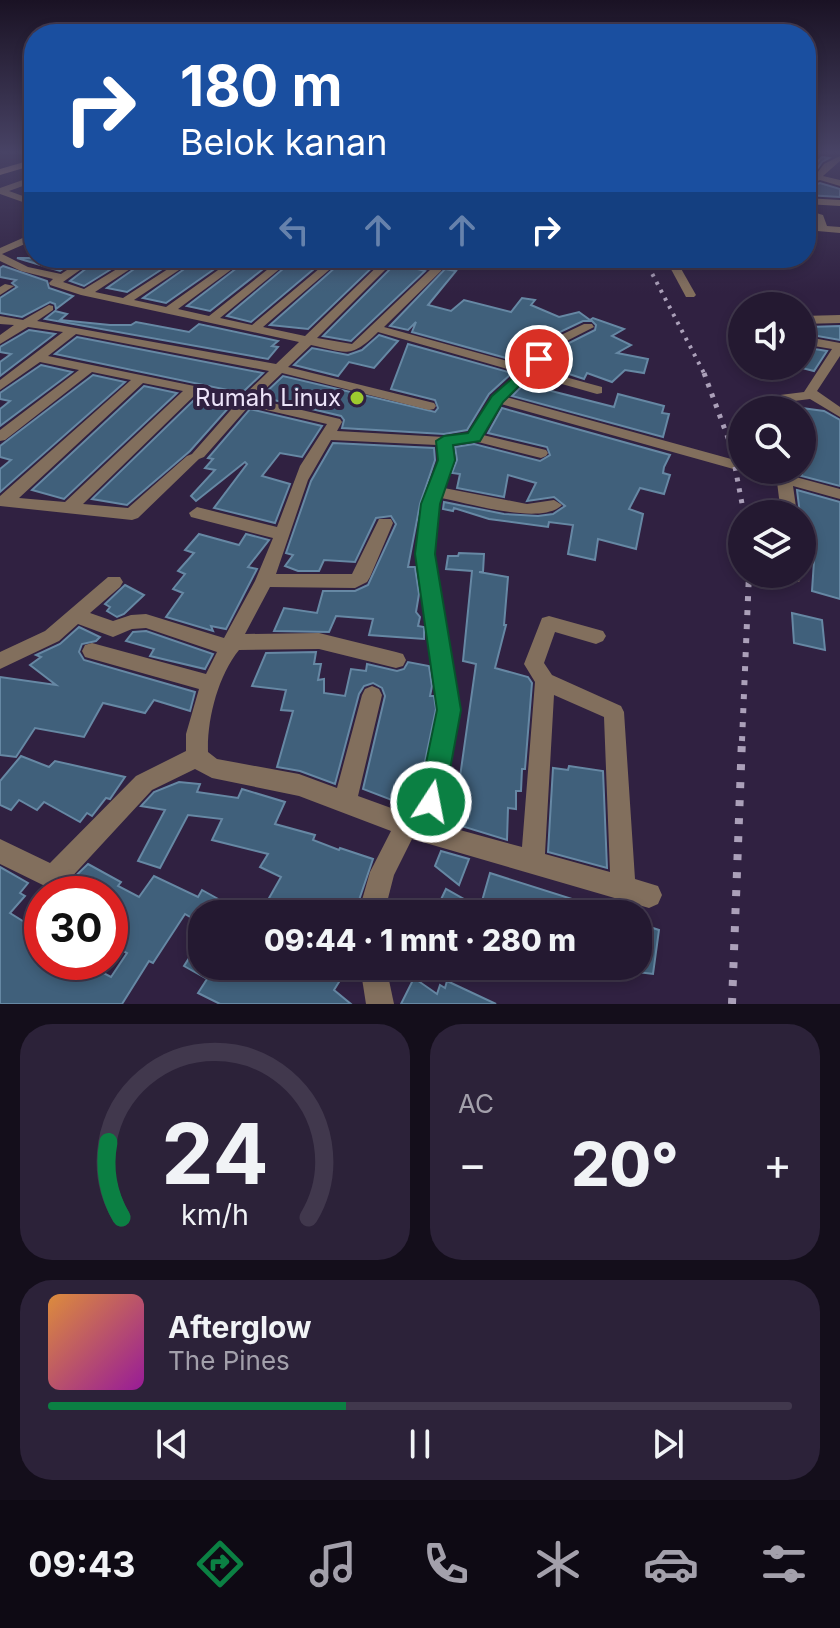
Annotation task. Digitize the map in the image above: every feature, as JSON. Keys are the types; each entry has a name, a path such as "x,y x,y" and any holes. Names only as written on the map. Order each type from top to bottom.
{"street":[{"path":"816,202 840,203"},
{"path":"816,216 820,217 823,229"},
{"path":"816,228 840,230"},
{"path":"0,254 24,241"},
{"path":"0,254 25,269 60,277"},
{"path":"75,268 55,284 353,349 436,268"},
{"path":"85,293 126,268"},
{"path":"125,301 176,268"},
{"path":"169,310 228,268"},
{"path":"212,319 276,268"},
{"path":"255,328 326,268"},
{"path":"3,501 132,514 196,456 307,340 384,268"},
{"path":"675,268 690,295"},
{"path":"0,340 49,308"},
{"path":"816,320 840,319"},
{"path":"0,320 74,330 280,369 429,406"},
{"path":"474,437 497,399 539,359 546,347 588,327"},
{"path":"376,328 597,390"},
{"path":"0,386 74,330"},
{"path":"816,343 840,347 810,391 840,413"},
{"path":"39,358 335,422 308,459 298,480 276,556 212,684 194,738 197,757 212,768 299,785 415,829 649,895"},
{"path":"0,437 87,370"},
{"path":"3,501 140,379"},
{"path":"71,506 193,389"},
{"path":"805,396 813,395"},
{"path":"497,399 728,463"},
{"path":"327,435 444,441 474,437 541,453"},
{"path":"375,900 382,872 415,829 449,710 425,554 434,491 446,460 444,441"},
{"path":"811,484 840,494"},
{"path":"434,491 527,509 554,505"},
{"path":"197,513 281,534"},
{"path":"264,580 355,581 361,577 385,523"},
{"path":"0,661 52,636 114,582"},
{"path":"74,615 110,629 146,621 232,645 319,641 396,660"},
{"path":"596,636 549,623 534,664 545,681 614,712 623,886"},
{"path":"92,651 212,684"},
{"path":"533,860 545,681"},
{"path":"345,801 372,695"},
{"path":"0,851 42,874 49,876 58,873 144,783 197,757"},
{"path":"376,980 380,1004"}],"building":[{"path":"3,266 47,281 49,288 73,296 56,309 55,304 50,302 22,317 0,313 0,298 17,287 12,283 16,280 0,277"},
{"path":"87,268 113,268 84,286 70,281"},
{"path":"136,268 164,268 127,292 107,288"},
{"path":"186,268 216,268 166,303 143,298"},
{"path":"237,268 264,268 210,311 187,306"},
{"path":"284,268 315,268 251,322 227,316"},
{"path":"335,268 372,268 308,329 270,325"},
{"path":"391,268 425,271 351,341 323,336"},
{"path":"445,269 456,271 428,305 451,311 464,300 511,312 522,298 535,300 531,305 559,317 579,312 590,320 593,318 624,329 612,336 631,345 617,353 648,359 644,373 625,370 612,382 587,373 584,379 542,365 553,351 595,330 596,325 592,321 583,321 541,341 524,363 412,332 416,322 408,330 390,326"},
{"path":"55,311 67,314 60,320 110,325 131,325 136,322 189,332 199,324 278,341 272,346 278,347 268,359 45,319"},
{"path":"840,326 840,340 816,336 816,327"},
{"path":"29,330 55,334 0,376 0,362 11,354 0,352 0,347"},
{"path":"379,335 398,341 374,368 349,362 338,376 294,365 312,348 348,355 362,350"},
{"path":"77,337 263,373 242,393 55,354"},
{"path":"408,344 512,373 489,394 467,430 444,434 342,428 344,420 341,416 261,397 283,376 435,412 438,408 435,400 391,389"},
{"path":"816,349 827,351 816,368"},
{"path":"41,365 72,372 0,426 0,409 10,401 0,399 0,393"},
{"path":"93,375 125,382 0,492 0,469 11,460 0,457 0,446"},
{"path":"524,384 614,407 618,394 664,406 662,413 669,414 663,437 512,396"},
{"path":"144,386 177,393 64,499 32,490"},
{"path":"197,397 231,405 190,451 127,505 92,499"},
{"path":"502,408 670,455 663,473 670,475 664,494 640,488 629,509 643,514 636,549 598,539 595,560 568,554 573,525 549,522 548,527 489,519 454,508 453,511 443,509 444,502 504,514 538,516 553,514 565,506 554,497 527,501 536,483 508,475 504,497 457,488 460,474 452,473 457,460 455,447 474,444 540,461 550,455 547,447 488,433"},
{"path":"250,409 322,426 302,457 280,453 262,476 290,484 275,523 214,508 247,464 245,462 196,501 191,496 215,470 205,468 213,459 208,458"},
{"path":"816,410 840,420 840,486 816,480"},
{"path":"333,443 434,448 435,460 420,504 408,567 415,567 419,594 416,612 420,617 418,626 424,627 424,639 369,635 373,619 336,616 329,632 274,631 284,608 317,613 323,591 355,591 368,585 396,524 391,516 376,518 355,562 324,560 319,571 298,571 285,566 293,555 286,553 311,481"},
{"path":"797,490 840,502 840,599 812,591 816,588 816,500 798,500"},
{"path":"199,534 239,545 246,534 269,540 248,567 257,569 226,629 211,626 213,631 166,617 183,593 173,589 185,574 178,571 194,553 185,550"},
{"path":"459,553 484,554 483,572 479,572 508,577 506,625 495,668 528,677 532,683 525,769 522,769 521,791 516,791 516,809 508,808 507,840 458,825 454,819 476,664 463,661 472,571 446,569 448,556 458,556"},
{"path":"125,585 144,595 117,617 107,611 110,607 105,604"},
{"path":"792,613 822,620 825,650 794,643"},
{"path":"79,627 100,637 82,644 79,652 84,660 195,692 190,711 154,700 145,713 103,703 84,737 35,728 16,757 0,755 0,677 56,685 30,665 41,657 36,655 60,644"},
{"path":"146,631 213,654 205,669 150,656 154,649 126,641 133,632"},
{"path":"316,652 314,664 321,664 318,680 324,679 324,693 345,696 351,669 366,671 367,664 397,671 404,669 408,662 429,666 430,696 434,696 436,709 415,809 363,789 385,696 382,688 373,683 364,686 359,694 335,784 300,771 277,767 293,711 281,710 286,690 252,686 266,653"},
{"path":"21,756 49,767 55,761 125,777 110,799 106,798 92,816 87,813 80,822 44,802 37,810 19,800 11,810 0,805 0,781"},
{"path":"569,766 603,771 607,868 548,852 553,768 568,770"},
{"path":"179,782 200,784 197,792 238,798 242,789 285,802 275,824 315,835 313,840 373,859 359,900 268,900 281,877 260,867 268,854 212,840 222,819 188,815 160,868 138,861 165,810 141,806 154,792"},
{"path":"441,851 469,859 459,885 435,866"},
{"path":"88,864 110,876 76,876"},
{"path":"0,867 24,881 20,893 24,897 10,913 24,922 24,980 128,980 128,891 139,897 154,876 198,897 202,890 220,900 188,900 188,916 185,914 153,963 149,961 122,1004 0,1004"},
{"path":"490,873 575,900 482,900"},
{"path":"446,889 466,900 441,900"},
{"path":"652,928 659,930 652,974"},
{"path":"206,980 340,980 334,990 351,1004 220,1004 198,993"},
{"path":"413,980 417,980 437,994 440,985 445,988 447,981 496,1004 401,1004"}],"railway":[{"path":"649,268 704,373"},
{"path":"704,373 731,446 741,500"},
{"path":"742,741 748,588"},
{"path":"732,1004 742,739"}],"place":[{"name":"Rumah Linux","path":"357,398"}],"route":[{"path":"431,802 449,710 425,554 431,504 446,460 444,441 474,437 497,399 539,359"}]}
